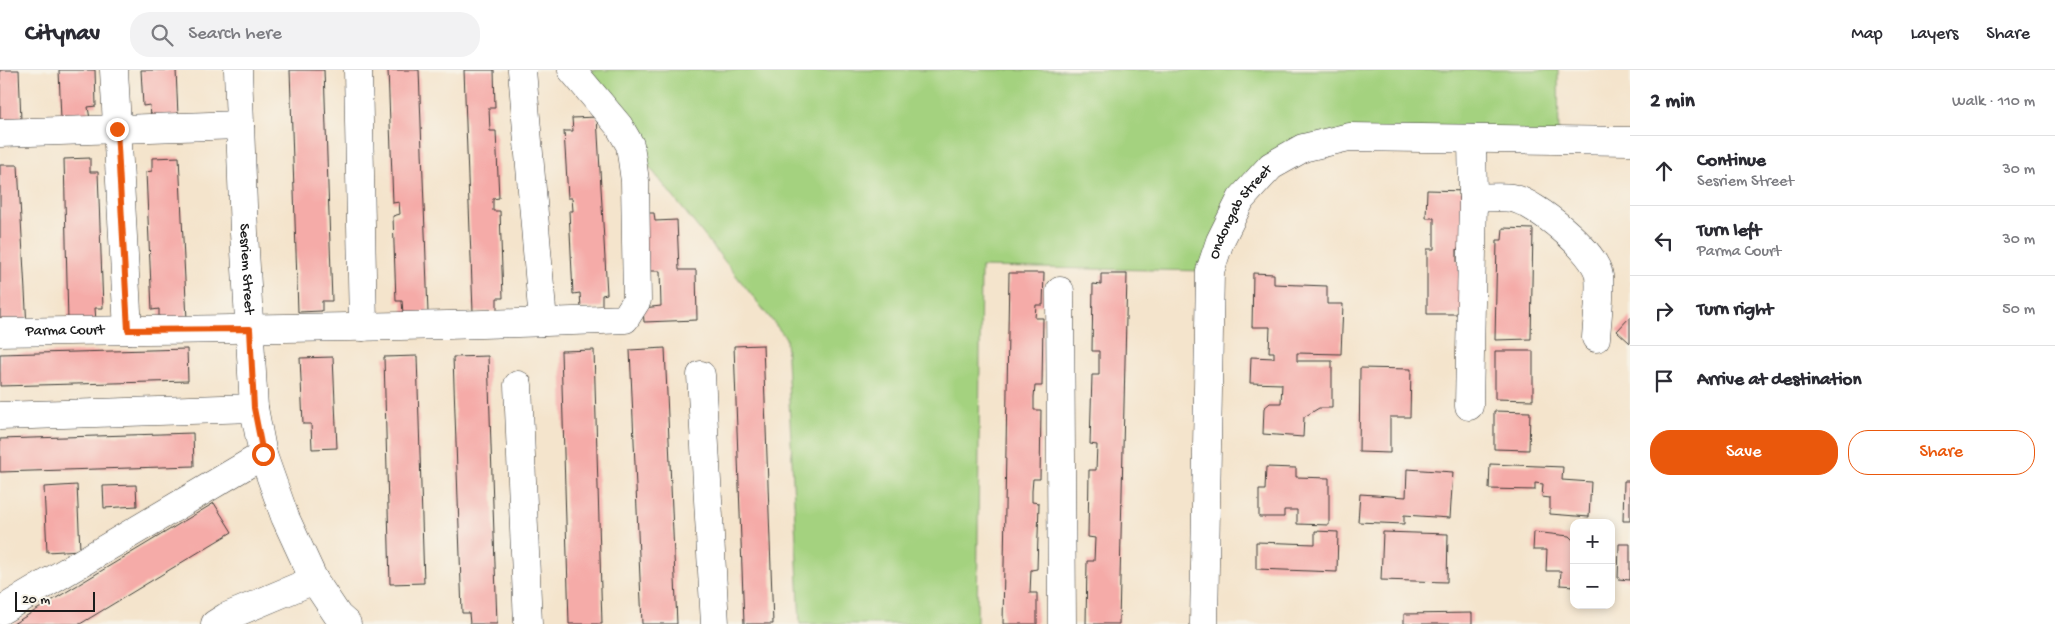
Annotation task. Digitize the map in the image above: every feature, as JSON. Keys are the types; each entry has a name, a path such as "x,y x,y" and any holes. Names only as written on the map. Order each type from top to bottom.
{"street":[{"path":"114,70 128,330"},
{"name":"Sesriem Street","path":"238,70 244,234 254,408 263,454 285,517 314,580 338,616 347,624"},
{"path":"358,70 364,327"},
{"path":"522,70 543,322"},
{"name":"Parma Court","path":"0,332 364,327 625,319 637,300 635,182 630,145 619,126 572,70"},
{"path":"0,133 240,125"},
{"name":"Ondongab Street","path":"1204,624 1210,271 1220,241 1242,200 1271,166 1303,148 1349,137 1630,142"},
{"path":"1469,406 1473,198 1472,139"},
{"path":"1473,198 1513,198 1542,212 1570,236 1586,254 1599,275 1596,338"},
{"path":"1060,291 1062,624"},
{"path":"701,375 715,624"},
{"path":"518,385 528,624"},
{"path":"0,416 254,408"},
{"path":"0,611 263,454"},
{"path":"215,624 226,617 314,580"}],"green space":[{"path":"572,70 1558,70 1559,140 1349,137 1271,166 1210,271 981,267 977,624 800,624 786,338"}],"building":[{"path":"0,70 19,70 21,121 0,122"},
{"path":"59,70 95,70 96,106 88,107 90,119 61,120"},
{"path":"141,70 176,70 178,116 151,117 150,105 143,106"},
{"path":"290,70 324,70 332,301 322,301 322,311 298,312"},
{"path":"388,70 419,70 428,313 403,314 402,301 396,301 393,216 400,214 399,202 393,203"},
{"path":"464,70 494,70 495,108 489,108 490,131 496,131 499,198 493,199 493,211 500,211 503,298 497,298 497,311 473,312"},
{"path":"597,117 607,294 602,295 602,307 581,308 580,293 573,294 569,211 573,211 572,198 568,198 564,131 573,131 572,118"},
{"path":"179,157 187,320 159,321 159,309 152,310 146,172 152,171 152,158"},
{"path":"90,158 90,172 98,172 103,308 95,308 96,321 68,322 64,159"},
{"path":"0,165 18,165 27,327 0,328"},
{"path":"1427,190 1467,191 1466,250 1457,249 1457,262 1462,262 1462,314 1427,314 1427,249 1434,249 1434,218 1426,218"},
{"path":"639,213 654,213 655,221 677,220 679,270 696,270 697,320 644,322 643,308 661,306 660,271 642,271"},
{"path":"1503,228 1533,229 1531,339 1495,340 1497,240 1502,240"},
{"path":"1009,273 1044,273 1043,305 1036,305 1035,318 1043,318 1042,386 1035,386 1034,397 1034,410 1041,410 1040,479 1033,479 1032,491 1032,502 1039,503 1037,569 1031,570 1030,593 1037,593 1037,624 1003,624"},
{"path":"1253,273 1274,274 1274,284 1327,286 1327,304 1343,304 1341,354 1297,353 1297,361 1332,361 1332,408 1319,408 1304,417 1303,437 1263,434 1264,408 1270,403 1281,403 1282,384 1250,383 1251,357 1274,358 1274,352 1269,352 1270,327 1252,327"},
{"path":"1101,274 1127,274 1119,624 1086,624 1087,561 1094,561 1095,538 1088,537 1089,470 1096,470 1097,445 1090,444 1092,375 1099,375 1099,351 1092,351 1093,284 1101,285"},
{"path":"1630,317 1630,343 1617,331"},
{"path":"763,345 773,624 744,624 734,346"},
{"path":"665,348 677,624 642,624 630,350"},
{"path":"187,349 188,381 0,386 0,354"},
{"path":"594,350 602,624 569,624 561,351"},
{"path":"1495,351 1533,351 1533,400 1495,399"},
{"path":"417,356 424,583 390,584 384,357"},
{"path":"488,356 497,624 470,624 469,613 462,613 453,357"},
{"path":"333,357 337,448 312,449 311,424 303,424 300,358"},
{"path":"1360,368 1411,369 1410,417 1390,417 1390,453 1359,452"},
{"path":"1494,411 1530,412 1529,450 1494,449"},
{"path":"193,433 194,466 0,472 0,439"},
{"path":"1490,464 1563,467 1562,480 1591,482 1589,517 1550,514 1550,498 1542,497 1543,484 1535,483 1535,490 1489,489"},
{"path":"1266,467 1296,468 1296,477 1329,478 1329,525 1297,524 1297,510 1284,510 1284,517 1259,517 1259,490 1265,490"},
{"path":"1407,469 1453,472 1450,518 1404,515 1404,524 1358,522 1360,494 1406,497"},
{"path":"1624,481 1630,481 1630,521 1623,521"},
{"path":"77,485 80,550 47,552 44,487"},
{"path":"136,485 137,506 104,508 103,486"},
{"path":"214,503 232,532 85,621 80,624 13,624"},
{"path":"1315,531 1338,532 1337,572 1256,569 1256,542 1315,544"},
{"path":"1383,532 1448,534 1447,582 1381,580"},
{"path":"1534,532 1569,536 1570,586 1560,585 1561,571 1546,571 1547,550 1533,550"},
{"path":"1619,544 1630,544 1630,580 1618,579"},
{"path":"1472,613 1472,624 1404,624 1404,614"}],"route":[{"path":"117,129 128,330 250,329 254,408 263,454"}]}
